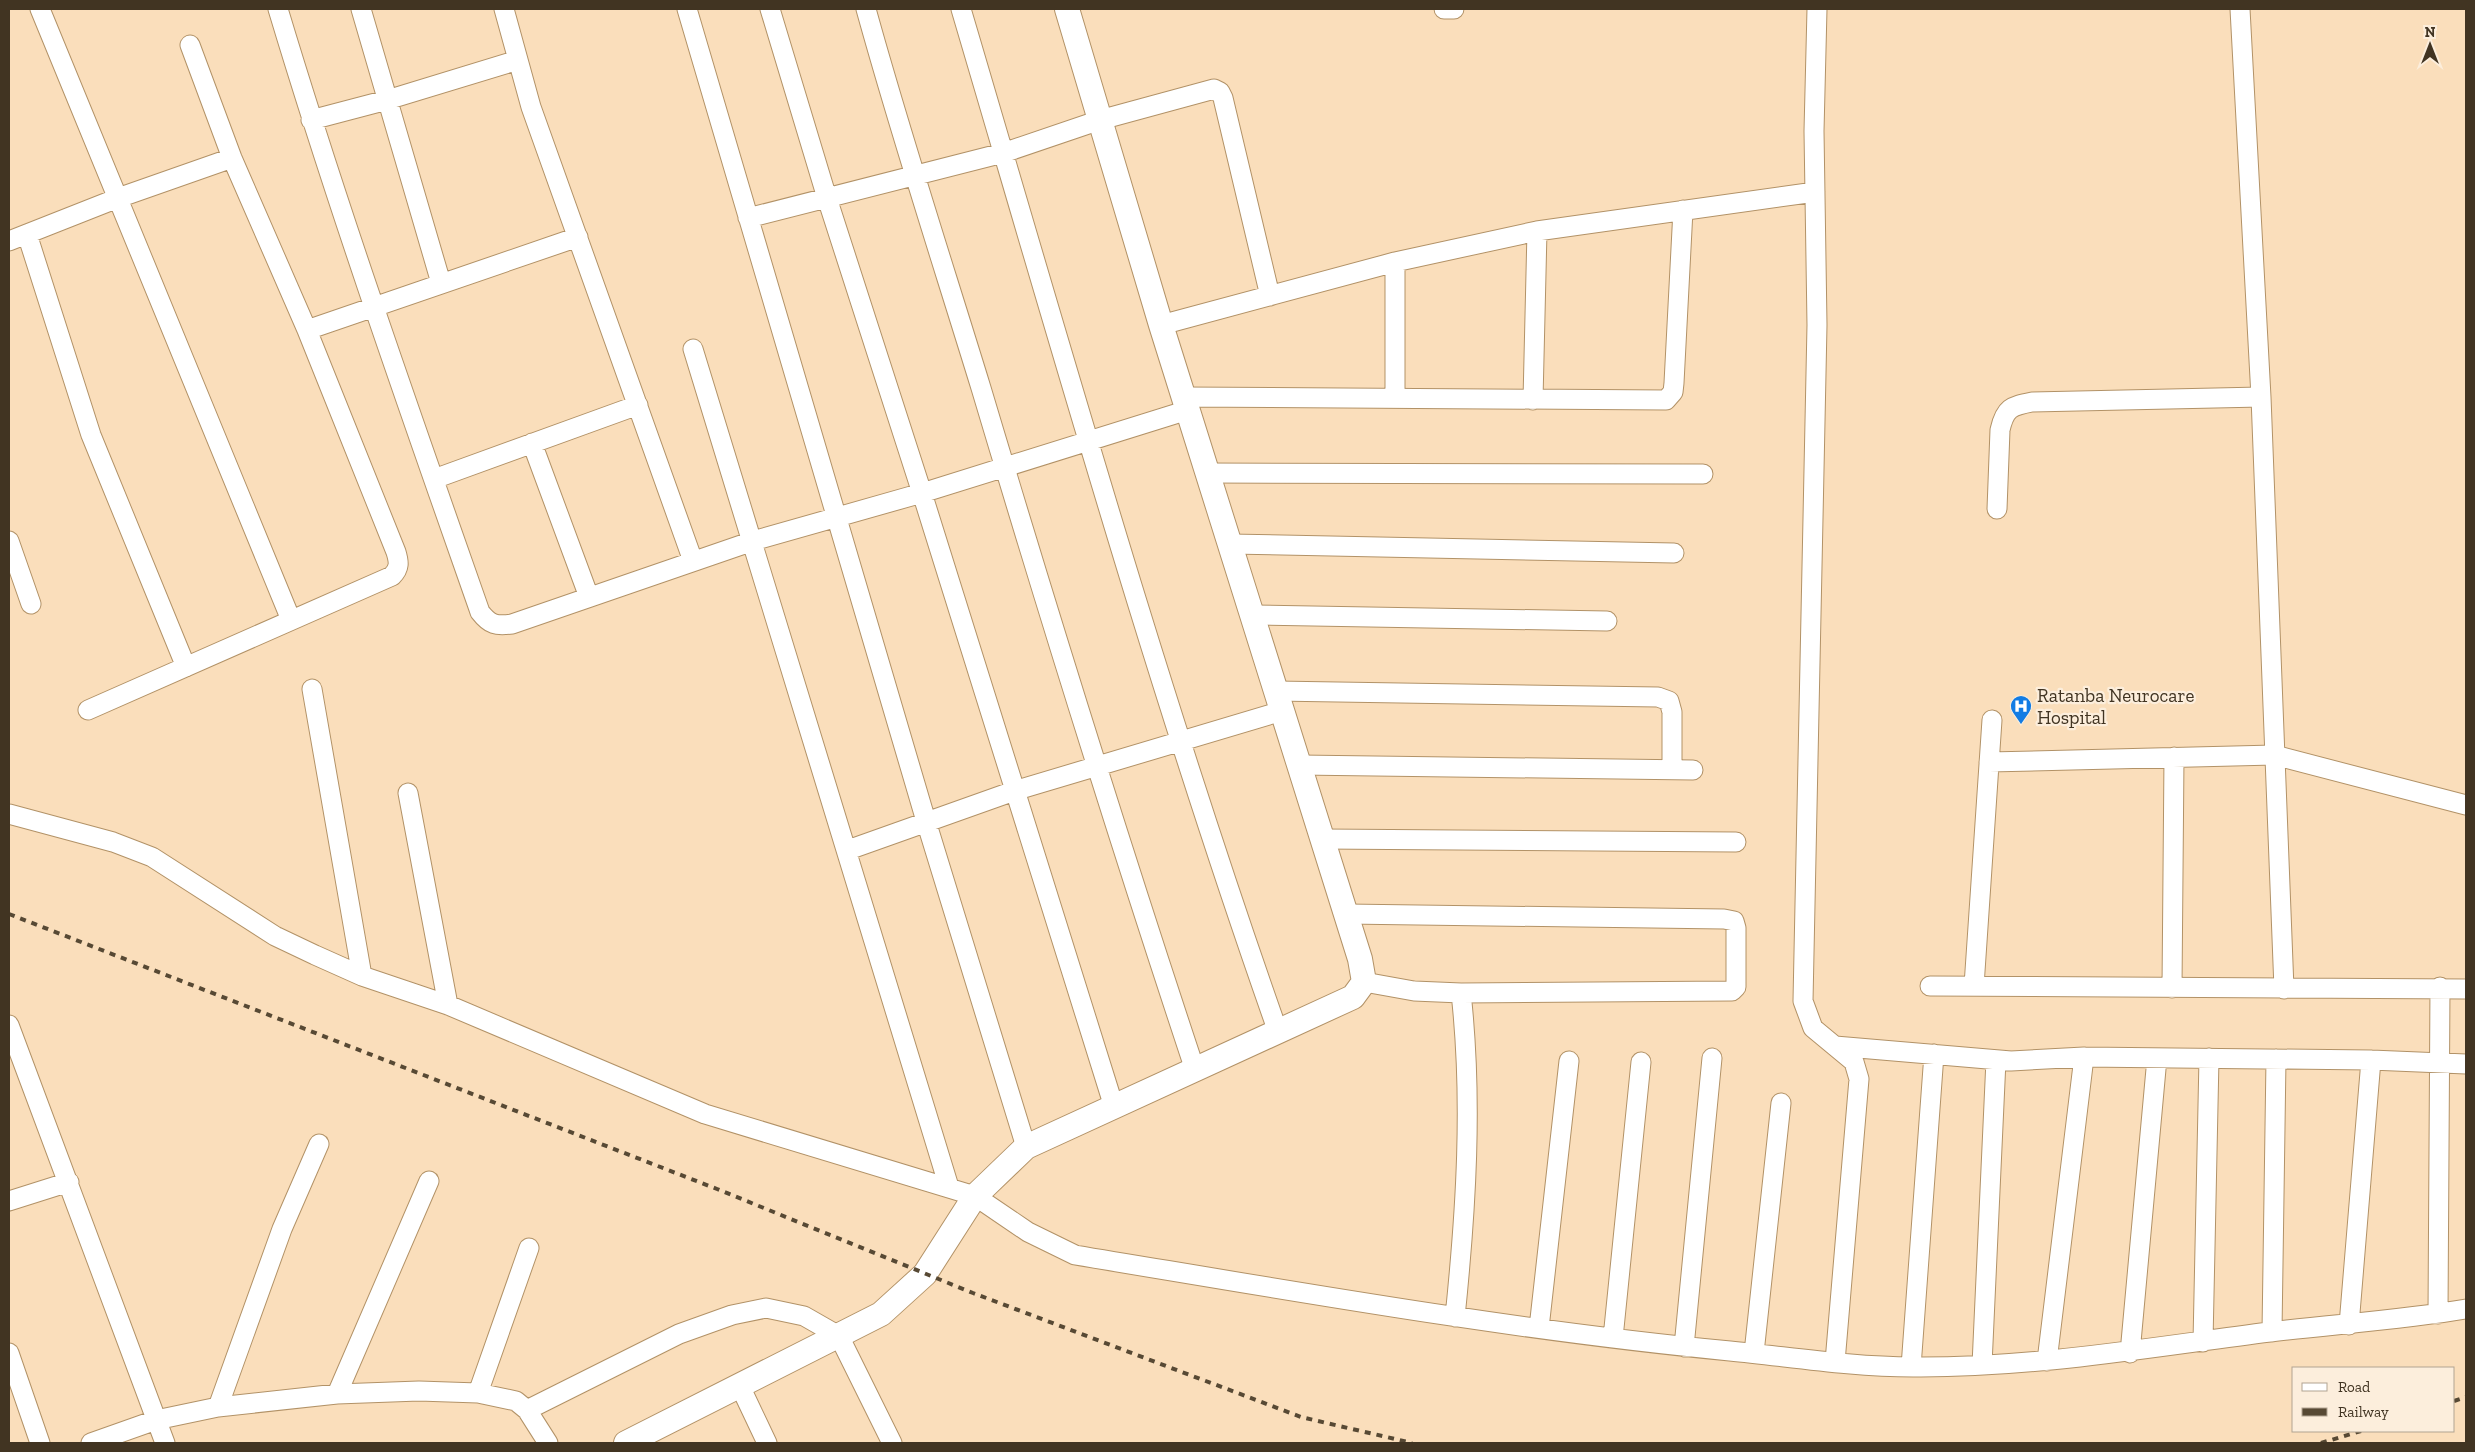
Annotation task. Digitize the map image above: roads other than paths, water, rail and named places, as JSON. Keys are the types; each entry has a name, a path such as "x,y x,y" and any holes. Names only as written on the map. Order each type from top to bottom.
{"street":[{"path":"40,9 291,620"},
{"path":"278,9 311,120 373,306 480,612 488,622 498,626 512,624 753,541 922,493 1003,466 1088,441 1186,404 1395,398 1656,402 1670,398 1674,383 1683,210"},
{"path":"361,9 441,283"},
{"path":"504,9 531,107 694,561"},
{"path":"687,9 926,821 1026,1147"},
{"path":"770,9 827,198 922,493 1114,1107"},
{"path":"866,9 914,177 1003,466 1195,1070"},
{"path":"961,9 1088,441 1182,742 1278,1032"},
{"path":"626,1443 881,1314 925,1274 975,1196 1026,1147 1353,997 1364,982 1360,959 1161,325 1067,9"},
{"path":"1444,9 1454,9"},
{"path":"1817,9 1815,192 1817,325 1802,1001 1812,1028 1854,1062 1859,1079 1835,1362"},
{"path":"2240,9 2260,397 2284,989"},
{"path":"88,710 392,576 398,570 399,565 396,552 307,330 232,158 190,45"},
{"path":"311,120 387,100 518,60"},
{"path":"748,218 1003,153 1100,120 1208,90 1220,92 1270,296"},
{"path":"9,241 118,198 232,158"},
{"path":"1161,325 1396,262 1537,231 1815,192"},
{"path":"1533,400 1537,231"},
{"path":"27,234 91,435 186,667"},
{"path":"307,330 578,237"},
{"path":"1395,398 1396,262"},
{"path":"694,349 949,1187"},
{"path":"1997,509 2000,430 2003,417 2009,409 2017,405 2032,402 2260,397"},
{"path":"434,479 638,405"},
{"path":"532,443 589,597"},
{"path":"1207,473 1703,474"},
{"path":"9,541 32,604"},
{"path":"1230,544 1674,553"},
{"path":"1252,615 1607,621"},
{"path":"312,689 362,976"},
{"path":"848,850 926,821 1014,792 1182,742 1278,701 1658,697 1669,701 1672,712 1672,769"},
{"path":"1974,986 1992,720"},
{"path":"1989,762 2274,755 2466,805"},
{"path":"2172,988 2174,757"},
{"path":"1299,766 1693,770"},
{"path":"408,793 448,1005"},
{"path":"9,814 113,842 152,857 276,936 362,976 448,1005 705,1114 975,1196 1028,1232 1075,1255 1455,1317 1684,1346 1835,1362 1911,1367 1982,1366 2130,1353 2272,1332 2348,1325 2466,1309"},
{"path":"1322,838 1736,842"},
{"path":"1346,914 1730,919 1736,924 1736,987 1732,991 1461,994 1414,991 1364,982"},
{"path":"1930,986 2466,989"},
{"path":"2438,1314 2440,988"},
{"path":"1455,1317 1464,1206 1467,1062 1461,994"},
{"path":"9,1025 165,1443"},
{"path":"1834,1046 1996,1060 2084,1057 2209,1058 2371,1060 2466,1064"},
{"path":"1911,1367 1934,1054"},
{"path":"2047,1361 2084,1057"},
{"path":"1684,1346 1712,1058"},
{"path":"2130,1353 2157,1058"},
{"path":"2203,1342 2209,1058"},
{"path":"2272,1332 2276,1059"},
{"path":"1982,1366 1996,1060"},
{"path":"2348,1325 2371,1060"},
{"path":"1539,1328 1568,1061"},
{"path":"1613,1338 1641,1062"},
{"path":"1754,1353 1781,1103"},
{"path":"218,1407 282,1229 319,1144"},
{"path":"337,1394 428,1181"},
{"path":"9,1201 68,1182"},
{"path":"478,1393 529,1248"},
{"path":"526,1410 679,1334 732,1315 766,1308 804,1316 839,1336 892,1443"},
{"path":"9,1353 40,1443"},
{"path":"740,1386 767,1443"},
{"path":"91,1443 156,1420 218,1407 337,1394 419,1391 478,1393 516,1401 526,1410 548,1443"}],"railway":[{"path":"9,914 717,1189 973,1293 1301,1417 1412,1443"},
{"path":"2455,1401 2466,1397"},
{"path":"2321,1443 2358,1432"}],"place":[{"name":"Ratanba Neurocare Hospital","path":"2021,725"}]}
